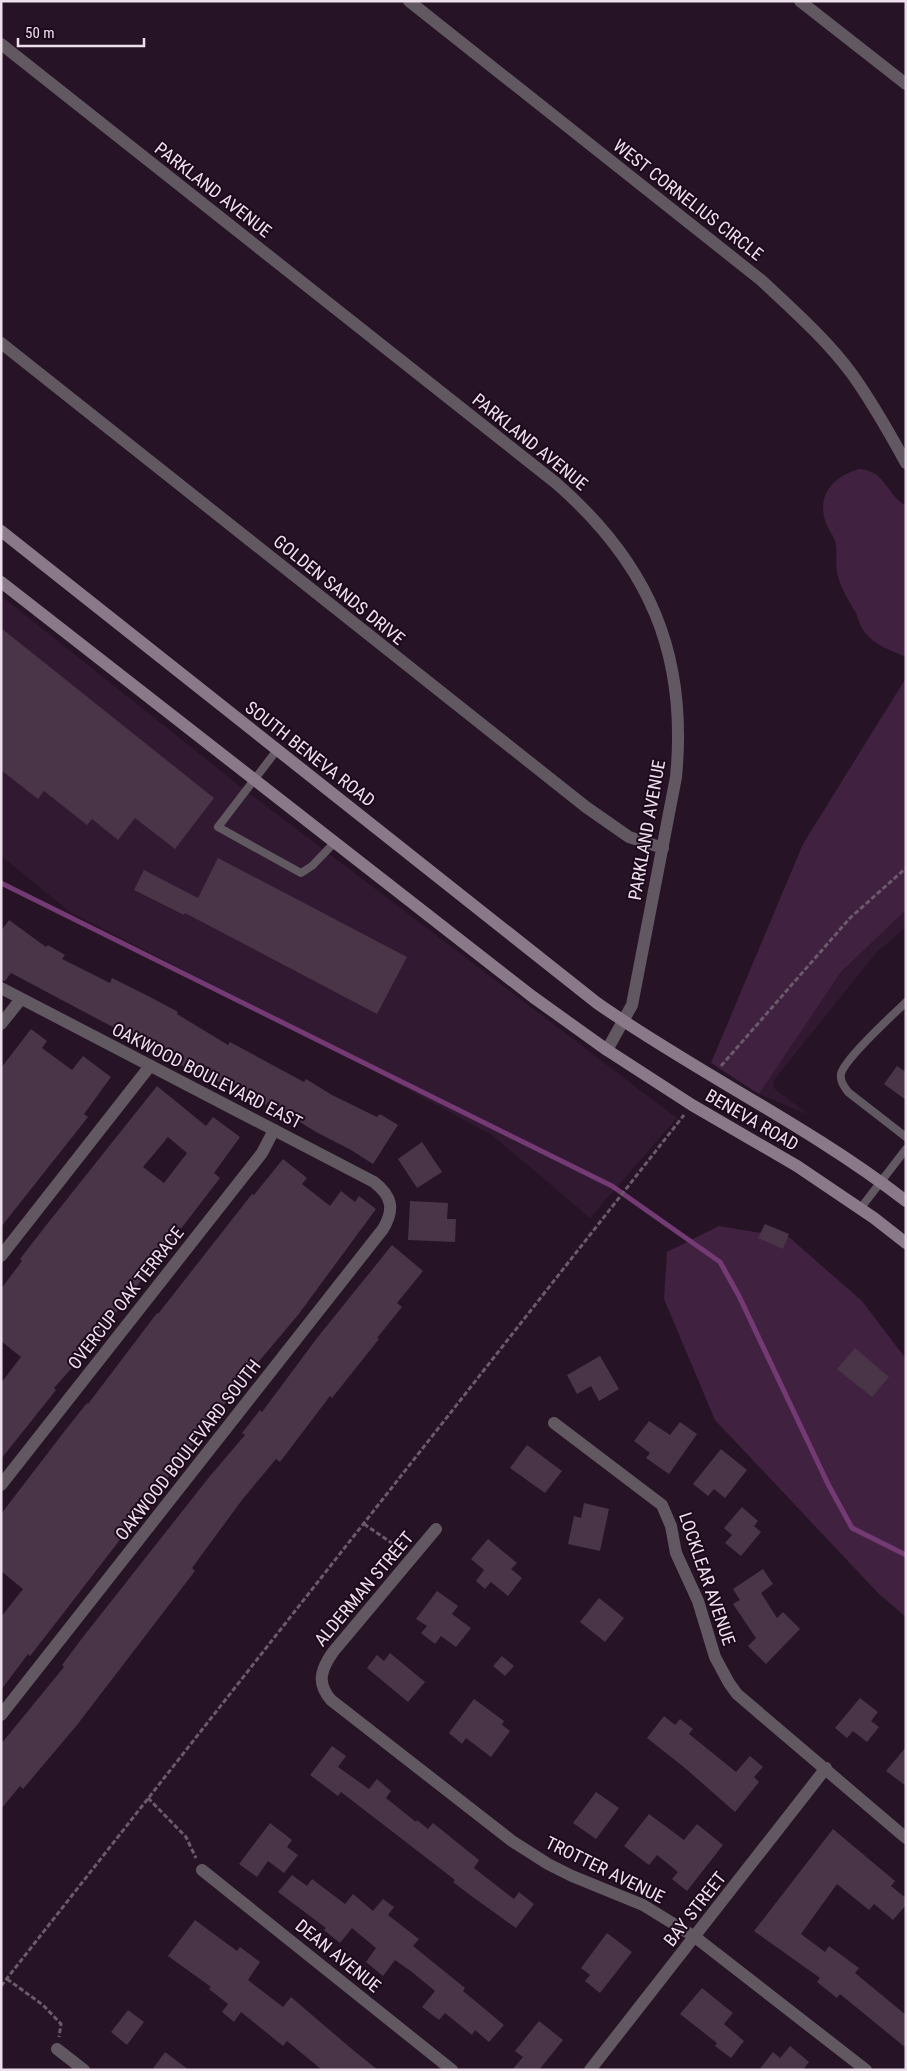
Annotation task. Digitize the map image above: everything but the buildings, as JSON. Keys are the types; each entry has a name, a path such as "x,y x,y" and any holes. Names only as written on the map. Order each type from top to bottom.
{"main road":[{"name":"SOUTH BENEVA ROAD","path":"1,531 597,1003"},
{"path":"1,582 335,842"},
{"name":"BENEVA ROAD","path":"335,842 533,997 607,1050 692,1105 797,1166 860,1208 906,1243"},
{"name":"BENEVA ROAD","path":"597,1003 623,1021 814,1138 906,1201"}],"street":[{"name":"WEST CORNELIUS CIRCLE","path":"409,1 761,280 811,328 851,373 880,415 906,462"},
{"path":"800,1 906,84"},
{"name":"PARKLAND AVENUE","path":"1,44 556,484 596,521 621,552 644,590 660,626 672,666 678,702 680,744 663,848 632,1005 607,1050"},
{"name":"GOLDEN SANDS DRIVE","path":"1,343 586,808 629,836 663,848"},
{"name":"OAKWOOD BOULEVARD EAST","path":"1,988 374,1182 390,1201"},
{"path":"1,1024 21,999"},
{"path":"1,1256 150,1066"},
{"name":"OVERCUP OAK TERRACE","path":"1,1485 262,1154 274,1130"},
{"name":"OAKWOOD BOULEVARD SOUTH","path":"1,1715 383,1229 390,1213 390,1201"},
{"name":"LOCKLEAR AVENUE","path":"554,1424 662,1504 671,1526 676,1553 698,1601 715,1657 729,1684 747,1703 826,1768 906,1838"},
{"name":"ALDERMAN STREET","path":"331,1700 323,1691 321,1684 325,1663 436,1529"},
{"name":"TROTTER AVENUE","path":"331,1700 512,1841 548,1864 572,1876 643,1905 695,1937 864,2069"},
{"name":"BAY STREET","path":"590,2070 826,1768"},
{"name":"DEAN AVENUE","path":"202,1870 452,2070"},
{"path":"57,2049 84,2070"}],"lane":[{"path":"277,750 218,827 301,873 312,866 335,842"},
{"path":"906,1002 848,1061 841,1075 842,1082 848,1092 906,1137"},
{"path":"860,1208 906,1149"}],"path":[{"path":"712,1076 850,918 906,868"},
{"path":"1,1986 692,1105"},
{"path":"364,1524 400,1547 410,1560"},
{"path":"148,1798 186,1837 202,1870"},
{"path":"7,1978 43,2005 60,2024 57,2049"}],"shaded area":[{"path":"859,469 875,474 899,501 906,506 906,657 881,646 866,634 838,577 836,545 825,520 824,502 830,487 836,481 842,476"},
{"path":"1,596 245,790 677,1118 590,1218 492,1135 266,1012 70,912 1,856"},
{"path":"906,678 906,910 841,972 759,1094 711,1063 803,844"},
{"path":"906,910 906,927 876,953 774,1080 775,1089 809,1115 759,1094 841,972"},
{"path":"719,1226 790,1238 862,1301 906,1359 906,1617 879,1594 715,1420 664,1299 667,1252"}],"waterway":[{"path":"1,883 612,1186 720,1262 739,1296 828,1484 852,1528 906,1555"}]}
